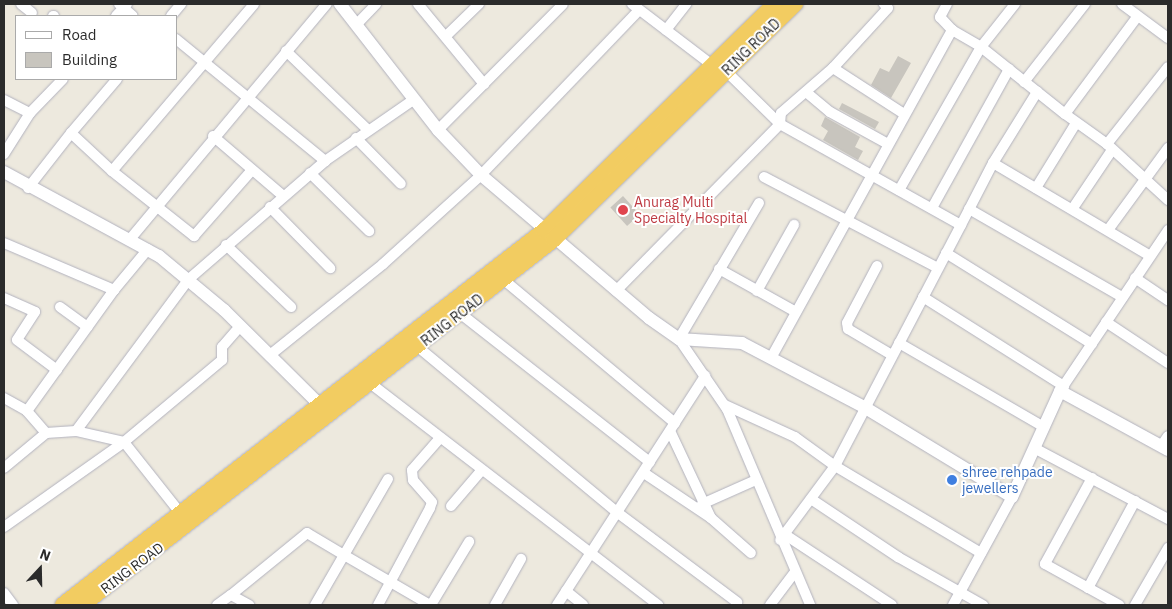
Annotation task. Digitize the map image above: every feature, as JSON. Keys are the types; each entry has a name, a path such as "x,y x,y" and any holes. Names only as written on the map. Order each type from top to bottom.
{"highway":[{"name":"RING ROAD","path":"719,68 775,4"},
{"name":"RING ROAD","path":"82,605 504,280 719,68 795,4"},
{"name":"RING ROAD","path":"63,605 320,405 549,234"}],"street":[{"path":"21,4 32,13"},
{"path":"172,15 181,4"},
{"path":"112,171 203,61 254,4"},
{"path":"131,238 213,136 327,4"},
{"path":"340,4 438,130 481,175 616,291 680,339 724,405 810,605"},
{"path":"356,25 376,4"},
{"path":"418,4 484,84"},
{"path":"446,36 479,4"},
{"path":"438,130 563,4"},
{"path":"666,30 686,4"},
{"path":"616,291 780,124 781,113 833,68 888,8 884,4"},
{"path":"947,4 940,17 952,30 981,47 1109,147 1168,200"},
{"path":"899,190 981,47 1016,4"},
{"path":"1024,82 1085,4"},
{"path":"123,5 132,15"},
{"path":"1127,5 1137,17 1168,38"},
{"path":"270,355 383,264 481,175 636,7 719,68 780,124 961,225"},
{"path":"1065,114 1137,17"},
{"path":"770,358 848,222 904,114 952,30"},
{"path":"178,41 249,95 325,161"},
{"path":"286,51 368,130"},
{"path":"1072,208 1109,147 1168,67"},
{"path":"833,68 904,114"},
{"path":"932,208 1009,70"},
{"path":"4,154 30,113 63,80"},
{"path":"28,188 116,80"},
{"path":"806,92 830,112 888,144"},
{"path":"782,537 835,466 992,163 1037,92"},
{"path":"4,100 30,113"},
{"path":"76,431 189,279 282,196 325,161 414,100"},
{"path":"1036,188 1076,123"},
{"path":"71,133 112,171 194,236 252,170"},
{"path":"213,136 282,196"},
{"path":"356,138 401,184"},
{"path":"1108,230 1143,178 1168,148"},
{"path":"992,163 1072,208 1150,256"},
{"path":"4,172 28,188 131,238 189,279 320,405"},
{"path":"310,173 369,231"},
{"path":"764,177 938,268"},
{"path":"680,339 759,204"},
{"path":"270,207 330,268"},
{"path":"969,209 1122,297"},
{"path":"757,291 794,226"},
{"path":"953,605 1012,497 1062,389 1122,297 1167,235"},
{"path":"4,243 114,290"},
{"path":"226,245 290,307"},
{"path":"27,411 114,290 148,249"},
{"path":"946,253 1092,344"},
{"path":"877,266 846,323 848,329 892,355"},
{"path":"720,270 796,312"},
{"path":"1135,278 1168,300"},
{"path":"504,280 672,427 702,504 711,518"},
{"path":"923,297 1062,389 1166,444"},
{"path":"4,298 35,312 17,340 57,370"},
{"path":"60,307 88,327"},
{"path":"462,314 650,462"},
{"path":"1106,322 1168,364"},
{"path":"4,527 124,442 222,360 222,346 240,326"},
{"path":"680,339 742,343 864,407 1012,497"},
{"path":"899,343 1044,427"},
{"path":"418,347 618,514 737,602"},
{"path":"558,605 705,376"},
{"path":"370,383 590,556 658,605"},
{"path":"4,398 27,411 46,433"},
{"path":"724,405 795,437 835,466 981,552"},
{"path":"4,468 46,433 76,431 124,442 181,514"},
{"path":"378,605 432,502 413,480 412,470 440,438"},
{"path":"1034,448 1168,519"},
{"path":"451,506 481,471"},
{"path":"644,472 689,507 711,518 751,553"},
{"path":"1092,478 1045,564 1118,605"},
{"path":"315,605 388,479"},
{"path":"702,504 756,480"},
{"path":"811,499 960,593 984,605"},
{"path":"1088,588 1135,501"},
{"path":"217,605 307,533 430,605 469,542"},
{"path":"782,537 892,605"},
{"path":"1135,605 1168,548"},
{"path":"495,605 521,559"},
{"path":"770,605 795,572"},
{"path":"566,591 583,605"},
{"path":"4,593 13,605"},
{"path":"231,595 249,605"}],"building":[{"path":"898,56 911,63 891,98 871,85 880,68 889,72"},
{"path":"842,103 879,122 875,129 839,109"},
{"path":"825,117 860,137 855,147 863,151 858,160 823,140 828,131 821,126"},
{"path":"623,196 640,215 627,226 610,207"}],"place":[{"name":"Anurag Multi Specialty Hospital","path":"623,210"},
{"name":"shree rehpade jewellers","path":"952,480"}]}
